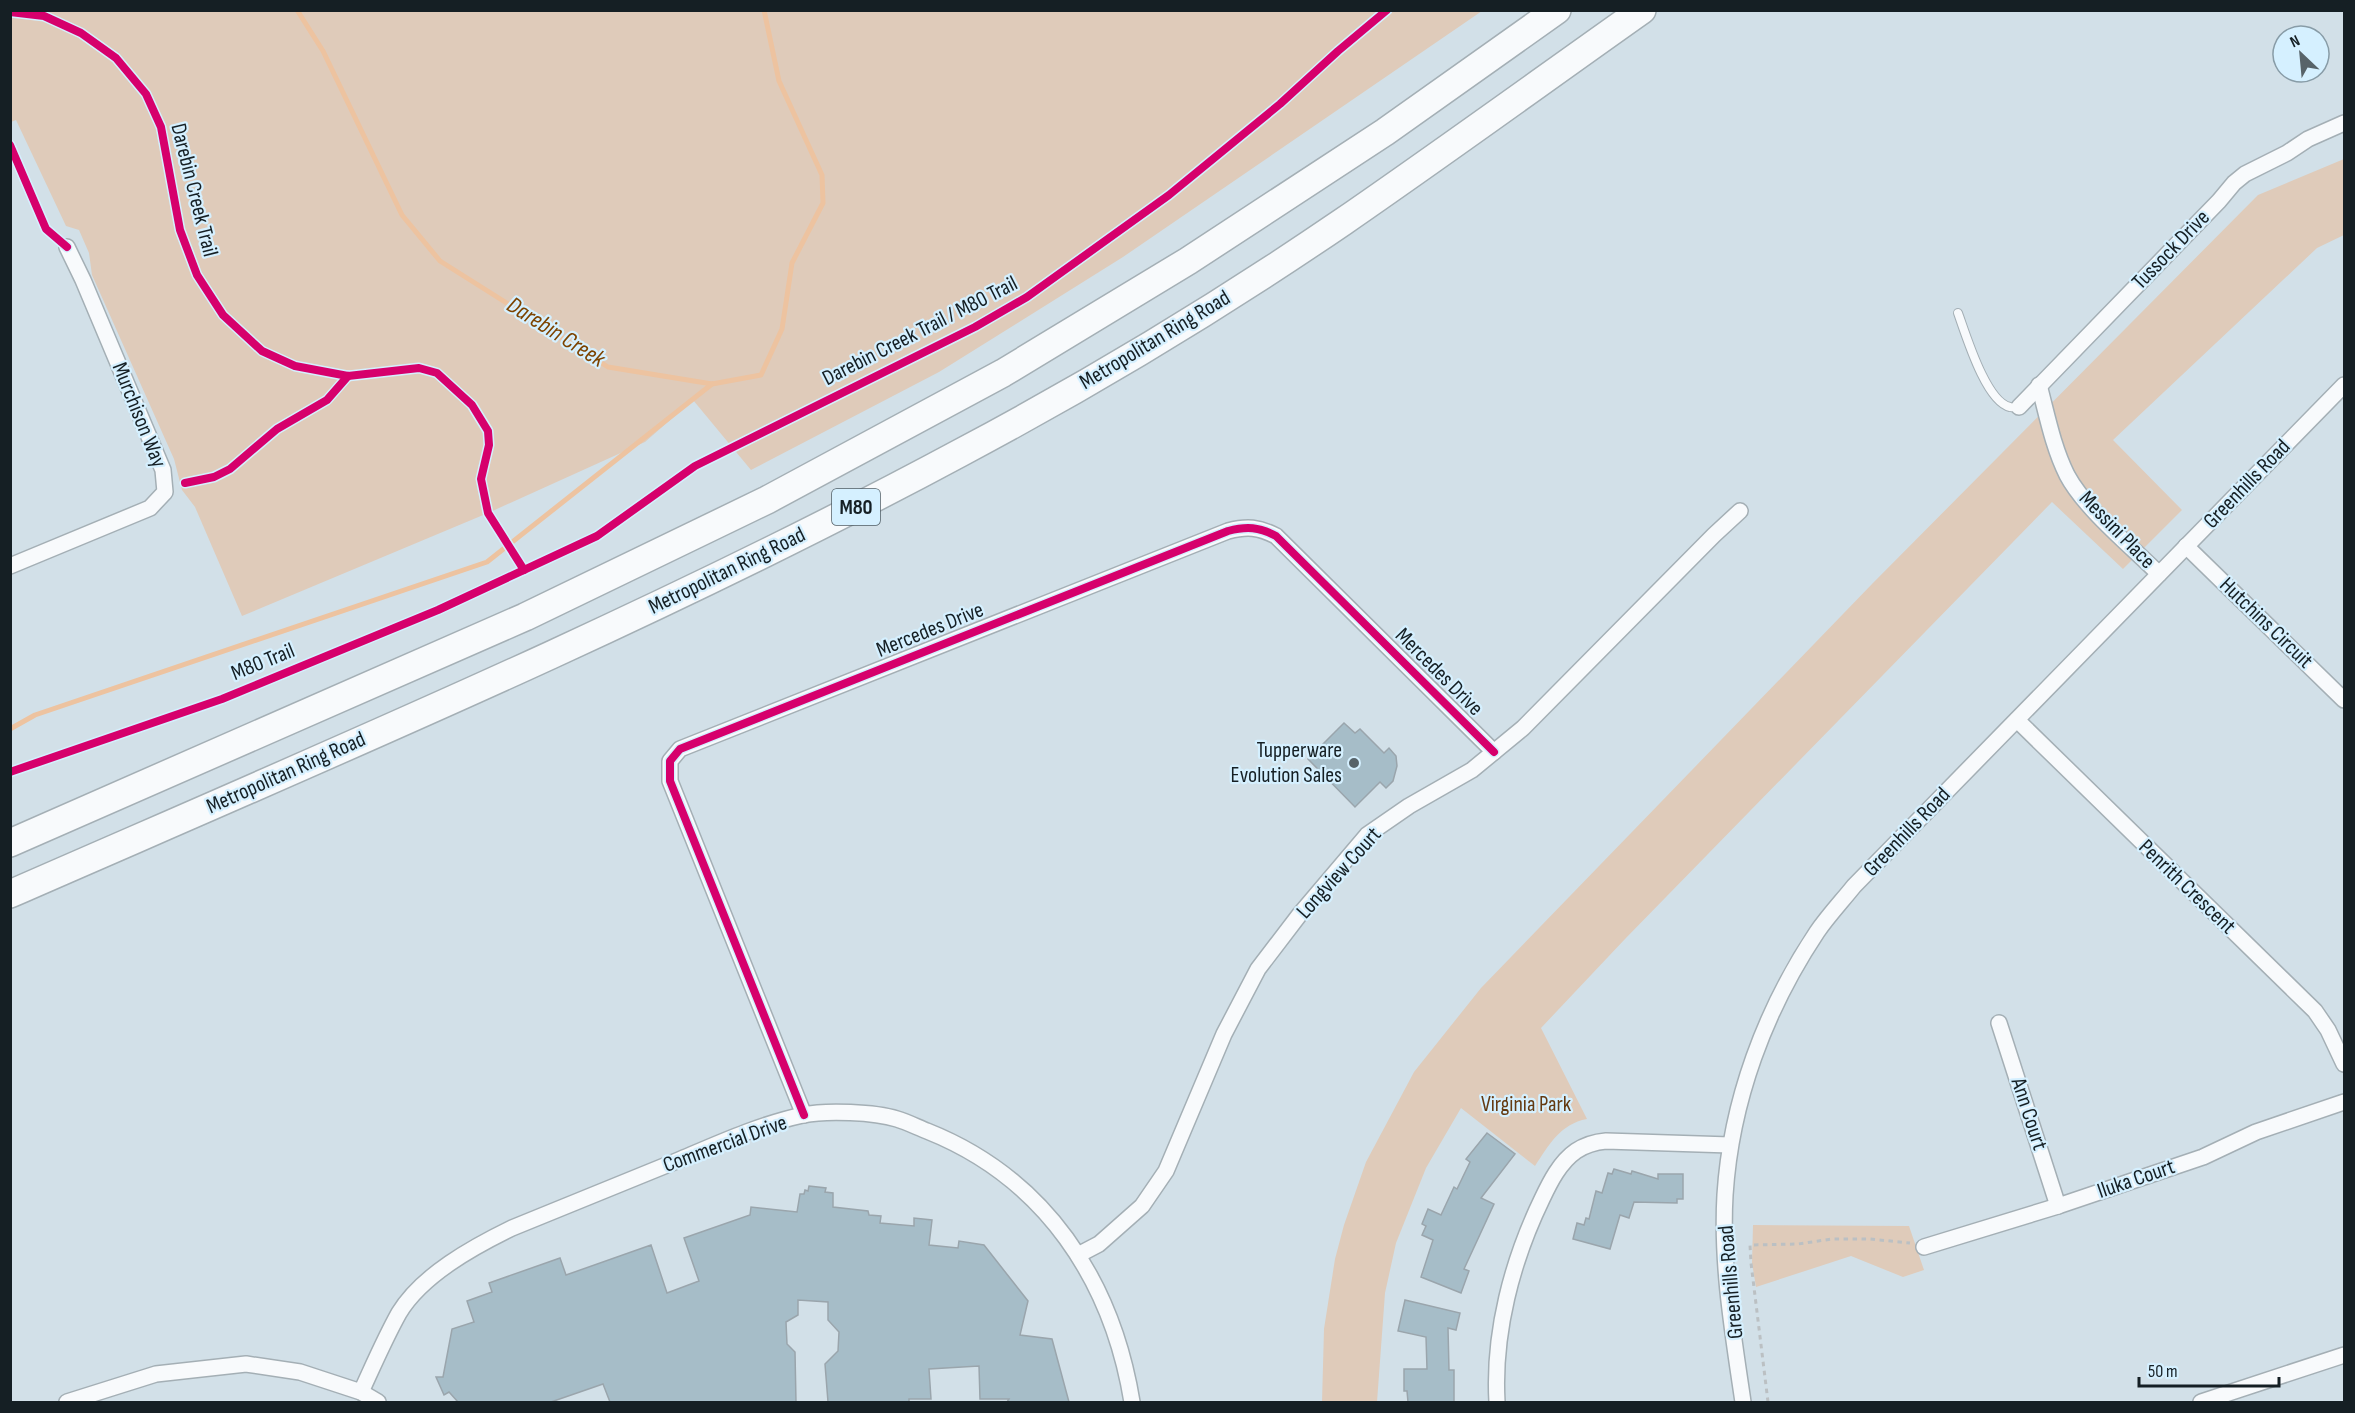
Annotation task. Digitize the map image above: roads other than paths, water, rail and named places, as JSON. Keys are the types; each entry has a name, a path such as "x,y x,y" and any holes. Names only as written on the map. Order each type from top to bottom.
{"highway":[{"name":"Metropolitan Ring Road","path":"10,843 525,617 767,500 1003,373 1178,267 1385,132 1557,10"},
{"name":"Metropolitan Ring Road","path":"10,894 550,656 747,563 961,453 1192,319 1342,222 1642,10"}],"street":[{"name":"Tussock Drive","path":"2019,407 2234,183 2245,174 2287,153 2308,139 2344,123"},
{"name":"Murchison Way","path":"10,566 150,508 165,492 163,470 84,280 67,247"},
{"name":"Messini Place","path":"2039,385 2059,458 2068,477 2085,501 2159,574"},
{"name":"Greenhills Road","path":"1743,1402 1725,1244 1725,1196 1730,1145 1745,1083 1768,1021 1789,978 1818,931 1854,886 2344,385"},
{"name":"Longview Court","path":"1078,1255 1099,1244 1142,1206 1160,1179 1224,1034 1253,979 1300,914 1367,836 1409,806 1472,770 1523,728 1713,535 1740,511"},
{"name":"Mercedes Drive","path":"804,1114 670,781 670,761 680,749 1228,531 1244,527 1260,527 1276,536 1494,752"},
{"name":"Hutchins Circuit","path":"2186,546 2344,700"},
{"name":"Penrith Crescent","path":"2017,720 2315,1011 2328,1030 2344,1064"},
{"name":"Ann Court","path":"1999,1023 2058,1206"},
{"name":"Iluka Court","path":"1924,1247 2058,1206 2203,1157 2256,1132 2344,1102"},
{"name":"Commercial Drive","path":"361,1392 400,1311 449,1263 481,1243 512,1228 715,1145 804,1114 846,1113 896,1118 954,1142 995,1167 1042,1207 1078,1255 1098,1288 1119,1341 1132,1402"},
{"path":"1497,1402 1500,1341 1515,1268 1533,1217 1567,1158 1586,1145 1606,1141 1730,1145"},
{"path":"2201,1402 2344,1357"},
{"path":"67,1402 156,1374 246,1364 300,1372 361,1392 378,1402"}],"lane":[{"path":"1958,313 1989,389 2002,404 2010,408 2019,407"}],"waterway":[{"name":"Darebin Creek","path":"297,10 323,51 402,215 440,261 608,367 712,384 761,375 782,329 792,263 823,203 822,175 779,81 764,10"},
{"path":"10,729 35,715 487,562 712,384"}],"place":[{"name":"Tupperware Evolution Sales","path":"1354,763"}],"park label":[{"name":"Virginia Park","path":"1526,1104"}]}
